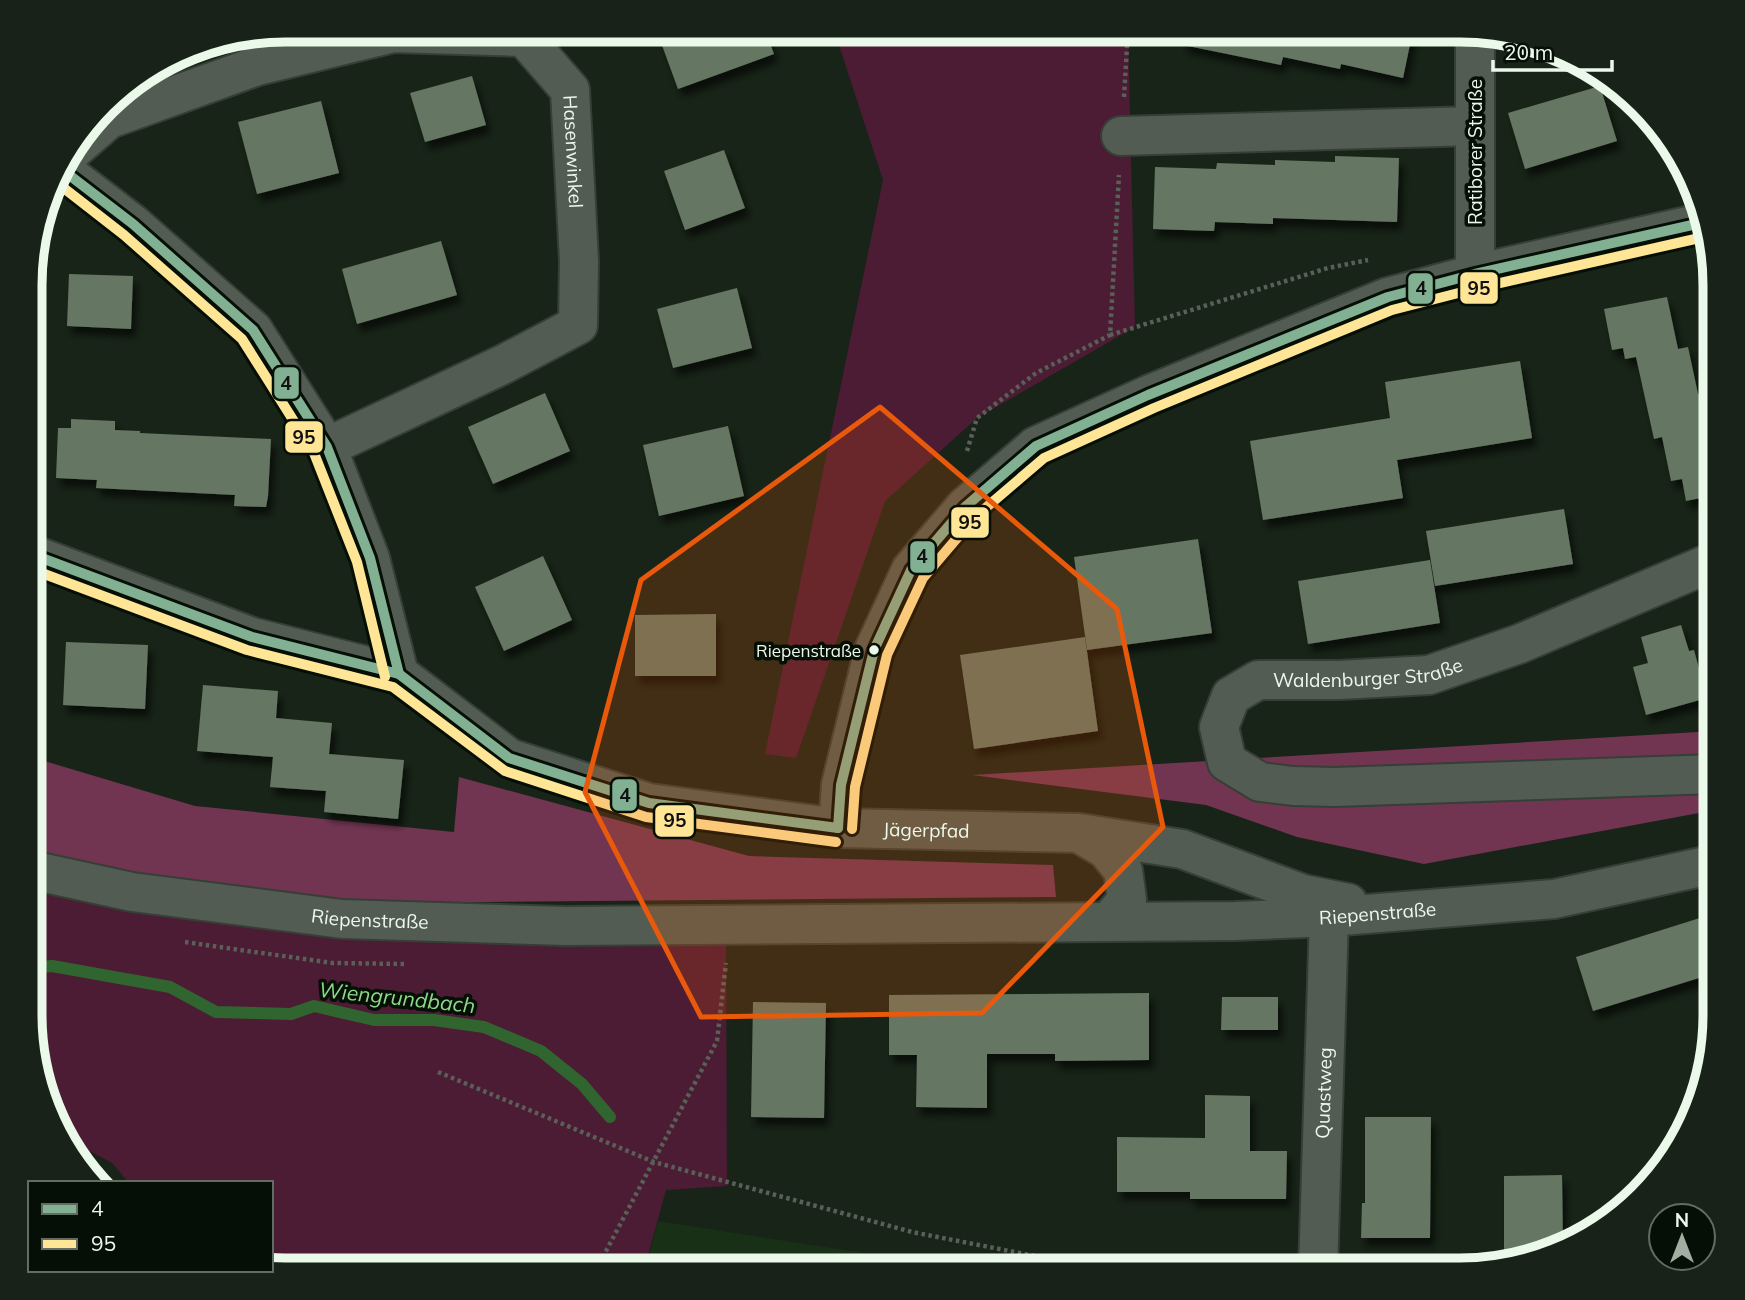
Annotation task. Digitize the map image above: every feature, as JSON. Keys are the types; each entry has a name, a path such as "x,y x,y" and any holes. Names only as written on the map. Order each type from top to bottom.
{"street":[{"name":"Hasenwinkel","path":"100,127 110,119 257,66 356,42"},
{"name":"Hasenwinkel","path":"327,447 578,325 579,261 570,90 529,42"},
{"name":"Ratiborer Straße","path":"1475,43 1475,274"},
{"path":"1121,136 1475,126"},
{"path":"69,175 134,223 253,330 327,447 370,558 400,674"},
{"path":"838,828 841,785 874,650 911,570 965,507 1036,446 1148,395 1388,297 1475,274 1695,224"},
{"name":"Jägerpfad","path":"42,558 252,637 400,674 509,758 649,803 838,828 1079,833 1182,849 1303,894 1395,912"},
{"name":"Waldenburger Straße","path":"1702,774 1335,787 1293,786 1259,782 1227,762 1219,727 1231,696 1258,680 1340,680 1430,675 1519,644 1703,566"},
{"path":"1079,833 1106,849 1123,870 1127,900 1109,921"},
{"name":"Riepenstraße","path":"43,873 132,892 342,919 565,926 1235,921 1329,917 1554,899 1702,867"},
{"name":"Quastweg","path":"1318,1258 1329,917"}],"path":[{"path":"1110,335 1127,43"},
{"path":"965,457 977,418 1036,373 1110,335 1328,268 1368,260"},
{"path":"603,1257 717,1041 727,959"},
{"path":"438,1072 654,1162 912,1232 1044,1258"}],"highlighted area":[{"path":"880,407 1117,609 1163,827 982,1013 701,1017 585,792 641,580"}],"shaded area":[{"path":"838,42 1128,43 1135,327 977,418 885,501 796,758 765,754 883,180"},
{"path":"1702,732 1702,812 1424,864 1297,837 1206,805 972,775"},
{"path":"43,760 195,806 454,832 459,777 749,856 1053,865 1056,897 376,903 138,878 43,857"},
{"path":"43,880 132,892 726,925 727,1186 666,1190 647,1257 273,1257 273,1181 127,1181 112,1163 81,1147 67,1122 50,1078 43,1031"},
{"path":"658,1221 893,1258 648,1257"}],"building":[{"path":"661,42 770,42 774,54 678,89"},
{"path":"1183,43 1410,43 1403,78 1341,64 1340,69 1283,57 1281,65 1183,45"},
{"path":"472,76 486,125 425,142 410,93"},
{"path":"1599,86 1617,141 1525,169 1508,113"},
{"path":"321,101 339,173 257,194 238,122"},
{"path":"724,150 745,208 685,230 664,171"},
{"path":"1335,156 1399,158 1397,222 1273,218 1273,224 1215,222 1214,231 1153,229 1155,167 1216,169 1217,163 1275,165 1275,160 1335,162"},
{"path":"441,241 457,295 357,324 342,269"},
{"path":"69,274 133,276 131,329 67,326"},
{"path":"737,288 752,348 673,368 657,309"},
{"path":"1667,297 1678,349 1688,347 1698,394 1703,393 1703,498 1686,501 1682,479 1671,481 1662,437 1654,439 1636,357 1625,359 1623,348 1612,350 1604,309"},
{"path":"1520,361 1532,438 1397,460 1403,498 1263,520 1250,441 1390,418 1385,382"},
{"path":"545,393 570,451 493,484 468,427"},
{"path":"71,419 115,421 115,430 140,433 271,439 266,507 234,506 235,495 96,488 97,480 56,478 58,428 71,428"},
{"path":"728,426 744,496 659,516 643,445"},
{"path":"1564,509 1573,564 1435,586 1426,531"},
{"path":"1198,539 1212,633 1087,650 1074,557"},
{"path":"543,556 572,620 504,651 475,587"},
{"path":"1430,560 1440,623 1308,644 1298,581"},
{"path":"716,614 716,676 635,676 635,615"},
{"path":"1681,625 1689,651 1694,650 1702,681 1702,699 1646,715 1633,667 1648,663 1641,637"},
{"path":"1085,637 1098,731 974,749 960,655"},
{"path":"66,642 148,645 145,709 63,705"},
{"path":"203,685 278,691 276,718 332,723 329,754 404,760 398,819 324,812 326,791 270,787 273,757 197,751"},
{"path":"1702,917 1702,977 1593,1011 1576,957"},
{"path":"1149,993 1149,1060 1055,1061 1055,1054 987,1054 987,1108 916,1107 917,1055 889,1055 889,995"},
{"path":"1222,997 1278,997 1278,1030 1221,1030"},
{"path":"753,1002 826,1003 824,1118 751,1117"},
{"path":"1205,1095 1250,1096 1250,1151 1287,1151 1286,1199 1190,1199 1190,1192 1117,1192 1117,1137 1205,1138"},
{"path":"1365,1117 1431,1117 1430,1238 1361,1238 1362,1203 1365,1203"},
{"path":"1562,1175 1563,1235 1523,1250 1504,1254 1504,1176"}],"waterway":[{"name":"Wiengrundbach","path":"43,967 52,966 170,987 216,1012 291,1014 314,1006 374,1020 434,1020 484,1027 541,1051 582,1084 610,1117"}],"transit line":[{"name":"4","path":"69,175 133,224 253,330 327,447 370,558 399,674"},
{"name":"95","path":"63,188 124,235 242,339 314,453 357,562 385,677"},
{"name":"4","path":"838,828 841,785 874,650 911,570 965,507 1036,446 1148,395 1388,297 1475,274 1695,224"},
{"name":"95","path":"852,829 855,787 887,655 923,578 975,517 1044,458 1154,408 1392,310 1698,238"},
{"name":"4","path":"42,558 252,637 399,674 509,758 649,803 838,828"},
{"name":"95","path":"42,573 247,650 393,687 505,771 646,817 836,842"}],"place":[{"name":"Riepenstraße","path":"874,650"}]}
